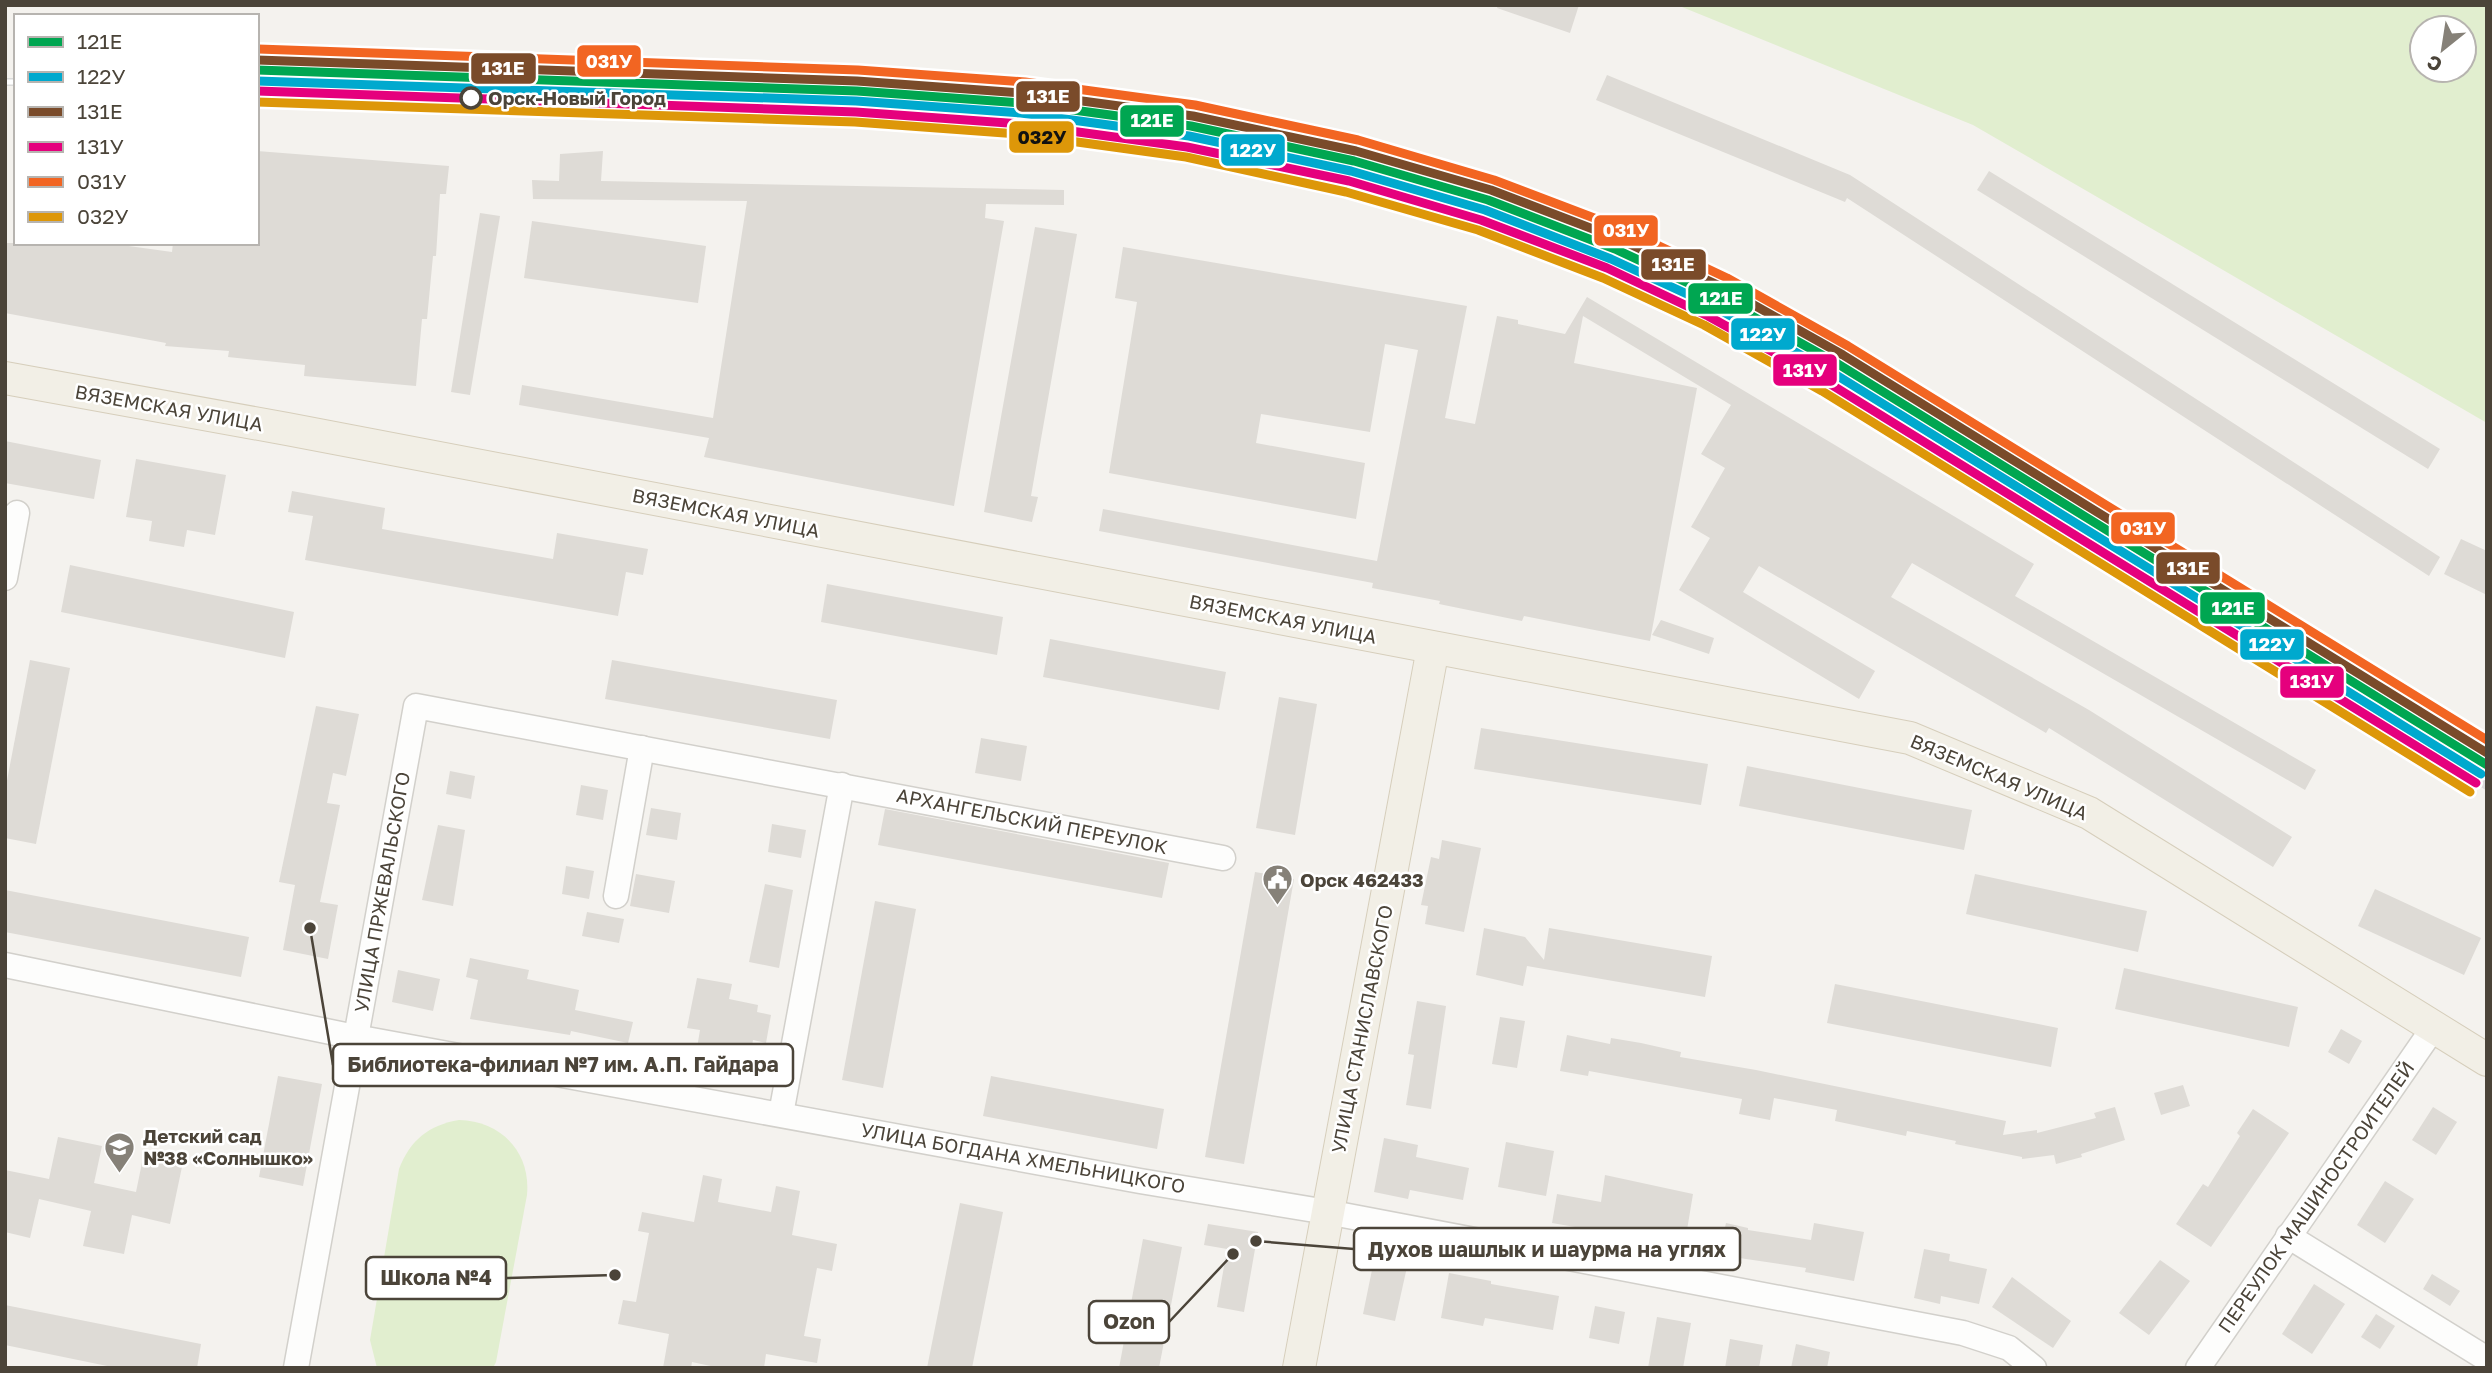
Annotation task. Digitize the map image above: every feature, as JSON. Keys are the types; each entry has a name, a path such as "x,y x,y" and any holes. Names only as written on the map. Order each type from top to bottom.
{"main road":[{"name":"ВЯЗЕМСКАЯ УЛИЦА","path":"5,379 299,432 1910,738 2089,813 2487,1060"},
{"name":"УЛИЦА СТАНИСЛАВСКОГО","path":"1299,1368 1433,648"}],"street":[{"path":"5,578 17,513"},
{"name":"АРХАНГЕЛЬСКИЙ ПЕРЕУЛОК","path":"416,706 1223,858"},
{"name":"УЛИЦА ПРЖЕВАЛЬСКОГО","path":"296,1368 416,706"},
{"path":"616,897 642,748"},
{"path":"781,1114 842,785"},
{"name":"УЛИЦА БОГДАНА ХМЕЛЬНИЦКОГО","path":"5,965 355,1037 1126,1178 1327,1212 1963,1333 2009,1348 2034,1368"},
{"name":"ПЕРЕУЛОК МАШИНОСТРОИТЕЛЕЙ","path":"2198,1368 2434,1027"},
{"path":"2288,1236 2487,1359"}],"green space":[{"path":"1677,5 2487,5 2487,423 1973,125"},
{"path":"459,1120 488,1126 500,1133 518,1153 527,1179 527,1195 496,1362 493,1368 377,1368 370,1340 399,1169 409,1150 422,1136 448,1122"}],"building":[{"path":"1498,5 1579,5 1570,33 1497,8"},
{"path":"1607,75 1850,175 2440,557 2429,576 1847,198 1845,202 1596,100"},
{"path":"259,151 449,166 446,194 440,194 436,256 433,256 427,319 422,319 416,386 304,376 305,365 228,357 229,351 165,346 166,343 5,313 7,243 121,245 172,252 173,245 259,245"},
{"path":"603,151 601,181 1064,190 1064,205 986,204 985,218 1004,221 954,506 704,457 709,438 519,405 522,385 713,418 747,201 533,199 532,180 559,181 560,154"},
{"path":"1989,171 2440,449 2428,469 1977,190"},
{"path":"480,213 500,216 470,395 451,392"},
{"path":"532,221 706,246 698,303 524,278"},
{"path":"1035,227 1077,234 1031,496 1038,497 1032,522 984,512"},
{"path":"1123,247 1467,306 1445,418 1475,424 1497,316 1518,320 1518,324 1565,334 1587,297 2034,564 2015,596 2316,770 2305,790 1912,563 1891,597 2089,710 2292,837 2273,867 2049,728 2046,733 1759,566 1743,592 1875,671 1859,699 1679,590 1710,538 1691,527 1725,468 1701,454 1731,405 1583,316 1574,363 1697,388 1650,641 1524,616 1522,621 1372,588 1373,583 1099,531 1103,509 1377,561 1418,350 1385,344 1370,432 1261,414 1256,443 1365,463 1356,519 1109,473 1137,302 1115,298"},
{"path":"5,441 101,460 94,499 5,483"},
{"path":"136,459 226,475 215,535 187,530 184,547 149,541 152,521 126,517"},
{"path":"292,491 385,508 382,529 553,559 557,533 648,549 643,575 626,572 618,616 305,560 313,516 288,512"},
{"path":"2461,539 2487,551 2487,595 2444,574"},
{"path":"70,565 294,612 285,658 61,612"},
{"path":"827,584 1003,617 997,655 821,622"},
{"path":"1661,620 1714,638 1709,654 1652,635"},
{"path":"1050,639 1226,672 1219,710 1043,677"},
{"path":"30,660 70,668 36,844 5,838 5,791"},
{"path":"612,660 837,700 830,739 605,699"},
{"path":"1279,697 1317,704 1295,835 1256,828"},
{"path":"316,706 359,714 346,776 333,773 327,803 340,805 320,902 338,905 328,959 283,950 295,885 279,882"},
{"path":"1481,728 1708,764 1701,805 1474,769"},
{"path":"981,738 1027,746 1021,781 975,773"},
{"path":"1747,766 1972,810 1964,850 1739,806"},
{"path":"450,771 475,776 471,799 446,794"},
{"path":"581,785 608,790 603,820 576,815"},
{"path":"651,808 681,813 677,840 646,835"},
{"path":"885,809 1169,863 1162,898 878,845"},
{"path":"772,824 806,830 801,858 768,852"},
{"path":"438,825 465,830 453,906 422,900"},
{"path":"1442,840 1481,848 1464,932 1425,924 1428,906 1421,905 1431,857 1439,859"},
{"path":"566,866 594,871 589,899 562,894"},
{"path":"1255,872 1294,879 1244,1164 1205,1157"},
{"path":"636,874 675,881 669,913 630,906"},
{"path":"1975,874 2147,911 2138,952 1966,914"},
{"path":"765,884 793,890 779,968 749,962"},
{"path":"2375,889 2481,938 2464,975 2358,926"},
{"path":"5,890 249,937 241,977 5,932"},
{"path":"875,901 916,909 883,1088 842,1080"},
{"path":"587,912 624,919 619,943 582,936"},
{"path":"1484,928 1525,937 1544,960 1549,928 1712,956 1705,997 1527,966 1523,986 1476,975"},
{"path":"470,958 529,970 527,979 579,990 575,1010 633,1022 628,1043 571,1031 570,1035 470,1019 478,980 466,977"},
{"path":"2124,968 2298,1007 2289,1047 2115,1009"},
{"path":"398,970 440,979 433,1011 392,1002"},
{"path":"697,978 732,984 729,999 758,1005 757,1012 771,1015 766,1043 753,1040 751,1051 735,1048 734,1054 697,1048 700,1030 687,1028"},
{"path":"1835,984 2058,1028 2051,1067 1827,1023"},
{"path":"1417,1001 1446,1006 1431,1109 1406,1105 1414,1055 1408,1054"},
{"path":"1500,1017 1525,1021 1517,1068 1492,1064"},
{"path":"2341,1029 2362,1041 2349,1064 2328,1052"},
{"path":"1567,1035 1610,1044 1611,1038 1641,1043 1681,1052 1680,1057 2006,1121 2003,1135 2037,1130 2037,1133 2096,1118 2094,1113 2115,1107 2125,1140 2056,1164 2054,1155 2022,1159 1907,1131 1906,1136 1835,1121 1837,1110 1774,1098 1770,1120 1739,1114 1742,1099 1589,1071 1588,1076 1560,1071"},
{"path":"278,1076 322,1084 303,1186 259,1177"},
{"path":"991,1076 1164,1109 1157,1149 983,1116"},
{"path":"2183,1085 2190,1106 2161,1115 2154,1093"},
{"path":"2433,1107 2457,1122 2436,1155 2412,1140"},
{"path":"2253,1109 2289,1133 2211,1247 2176,1224 2203,1184 2208,1187 2240,1136 2237,1133"},
{"path":"58,1137 102,1146 94,1183 136,1192 144,1153 183,1162 170,1224 132,1215 124,1254 83,1246 91,1211 39,1199 30,1238 5,1232 5,1170 49,1179"},
{"path":"1384,1138 1418,1145 1416,1157 1469,1168 1463,1200 1410,1190 1408,1199 1374,1192"},
{"path":"1506,1142 1554,1151 1546,1196 1498,1187"},
{"path":"703,1175 722,1179 718,1202 771,1212 776,1186 800,1191 792,1235 837,1244 832,1271 817,1268 804,1336 821,1339 817,1363 766,1354 764,1368 720,1368 692,1362 691,1368 663,1368 669,1334 618,1324 623,1300 636,1302 649,1233 638,1231 642,1212 694,1222"},
{"path":"1605,1175 1693,1194 1684,1248 1552,1223 1557,1194 1601,1202"},
{"path":"2385,1181 2414,1199 2385,1243 2357,1225"},
{"path":"960,1203 1003,1212 972,1368 927,1368"},
{"path":"1726,1223 1748,1230 1811,1240 1814,1223 1864,1232 1854,1281 1805,1272 1806,1268 1719,1255"},
{"path":"1208,1224 1258,1232 1244,1312 1217,1307 1227,1249 1204,1245"},
{"path":"1143,1239 1182,1247 1159,1368 1119,1368"},
{"path":"1924,1249 1950,1254 1949,1261 1987,1269 1979,1304 1941,1296 1940,1304 1914,1298"},
{"path":"1374,1260 1407,1267 1395,1321 1363,1314"},
{"path":"2160,1260 2190,1281 2149,1335 2119,1313"},
{"path":"1449,1273 1491,1281 1491,1284 1559,1296 1553,1330 1485,1318 1483,1326 1441,1318"},
{"path":"2432,1274 2460,1291 2450,1306 2423,1289"},
{"path":"2012,1277 2071,1321 2053,1348 1992,1307"},
{"path":"2314,1284 2345,1304 2312,1354 2282,1334"},
{"path":"5,1305 201,1344 197,1368 117,1368 5,1345"},
{"path":"1595,1306 1625,1312 1619,1344 1589,1338"},
{"path":"2376,1314 2395,1326 2380,1349 2361,1337"},
{"path":"1657,1317 1691,1323 1683,1368 1648,1368"},
{"path":"1730,1339 1763,1345 1759,1368 1725,1368"},
{"path":"1796,1344 1830,1352 1827,1368 1791,1368"}],"railway":[{"path":"5,82 14,82"},
{"path":"259,91 856,112 1020,123 1186,143 1349,175 1484,215 1610,263 1711,312 1828,374 2487,786"}],"transit line":[{"name":"031У","path":"259,49 858,70 1025,82 1195,105 1358,140 1494,180 1623,229 1727,278 1848,346 2487,740"},
{"name":"131Е","path":"259,60 857,81 1023,93 1193,116 1356,151 1491,190 1619,239 1722,287 1843,355 2487,753"},
{"name":"121Е","path":"259,70 857,91 1022,103 1191,126 1354,161 1488,200 1615,249 1718,297 1838,364 2487,765"},
{"name":"122У","path":"259,81 856,101 1021,113 1189,136 1351,171 1485,210 1611,259 1713,306 1833,373 2481,774"},
{"name":"131У","path":"259,91 856,112 1020,124 1187,147 1349,181 1481,220 1607,268 1708,316 1827,382 2476,783"},
{"name":"032У","path":"259,102 855,122 1019,134 1186,157 1346,192 1478,230 1603,278 1704,325 1822,391 2470,792"}],"place":[{"name":"Орск-Новый Город","path":"471,98"},
{"name":"Орск 462433","path":"1277,907"},
{"name":"Библиотека-филиал №7 им. А.П. Гайдара","path":"310,928"},
{"name":"Детский сад №38 «Солнышко»","path":"120,1174"},
{"name":"Духов шашлык и шаурма на углях","path":"1256,1241"},
{"name":"Ozon","path":"1233,1254"},
{"name":"Школа №4","path":"615,1275"}]}
